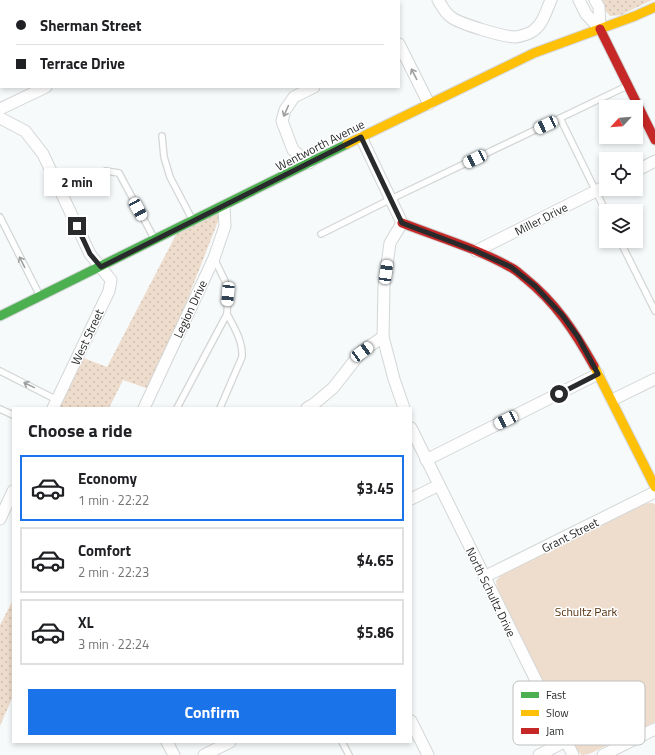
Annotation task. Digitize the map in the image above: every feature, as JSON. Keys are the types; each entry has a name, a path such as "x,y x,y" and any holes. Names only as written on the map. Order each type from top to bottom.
{"street":[{"path":"438,0 445,11 457,21 502,35 514,37 523,36 538,26 551,0"},
{"path":"579,0 586,14 600,29 655,140"},
{"path":"595,0 599,7 600,29"},
{"name":"Wentworth Avenue","path":"0,316 534,53 635,16 655,6"},
{"path":"400,46 429,104"},
{"path":"0,119 0,109 44,88"},
{"path":"293,171 293,150 282,121 285,110 294,97 312,88"},
{"name":"West Street","path":"0,119 25,131 43,154 90,254 111,280 109,291 55,404"},
{"path":"361,137 402,223 476,251 511,267 535,286 562,315 578,337 612,400 655,487"},
{"path":"293,150 309,163"},
{"path":"643,167 655,161"},
{"name":"Miller Drive","path":"476,251 599,190"},
{"name":"Legion Drive","path":"144,407 214,258 225,226 224,206"},
{"path":"402,223 390,243 384,286 383,337 404,407"},
{"path":"309,407 333,388 362,352 383,337"},
{"path":"426,460 598,374"},
{"path":"612,400 655,379"},
{"name":"North Schultz Drive","path":"412,430 536,681"},
{"path":"412,498 438,485"},
{"name":"Grant Street","path":"484,577 655,492"},
{"path":"0,519 12,494"},
{"path":"412,723 428,755"},
{"path":"645,734 655,729"},
{"path":"168,743 174,755"},
{"path":"204,755 228,743"},
{"path":"539,755 558,745"},
{"name":"North Schultz Drive","path":"568,745 572,755"},
{"path":"603,755 623,745"}],"lane":[{"path":"321,234 628,85"},
{"path":"560,118 602,204"},
{"path":"162,136 164,157 170,177 193,222"},
{"path":"106,171 119,173 155,240"},
{"path":"0,217 40,297"},
{"path":"624,248 655,311"},
{"path":"178,407 227,314 228,294 225,280 214,258"},
{"path":"220,407 242,356 243,350 240,338 227,314"},
{"path":"0,371 55,404"},
{"path":"0,409 12,415"},
{"path":"343,743 349,755"}],"green space":[{"path":"599,0 652,0 621,15 610,16 602,7"},
{"path":"224,206 152,390 123,380 110,407 53,407 78,356 107,367 179,229"},
{"name":"Schultz Park","path":"653,503 655,505 655,722 645,727 645,681 543,681 497,588 496,581 500,576 644,504"},
{"path":"12,602 12,698 0,726 0,625"},
{"name":"Schultz Park","path":"575,745 608,745 589,754 582,755"}],"traffic: fast":[{"path":"0,316 347,144"}],"traffic: slow":[{"path":"347,144 534,53 635,16 655,7"},
{"path":"594,366 655,487"}],"traffic: jam":[{"path":"600,29 655,140"},
{"path":"402,223 470,248 516,270 546,298 564,319 580,341 594,366"}],"route":[{"path":"77,226 90,254 101,267 361,137 402,223 476,251 511,267 535,286 562,315 578,337 598,374 559,394"}]}
